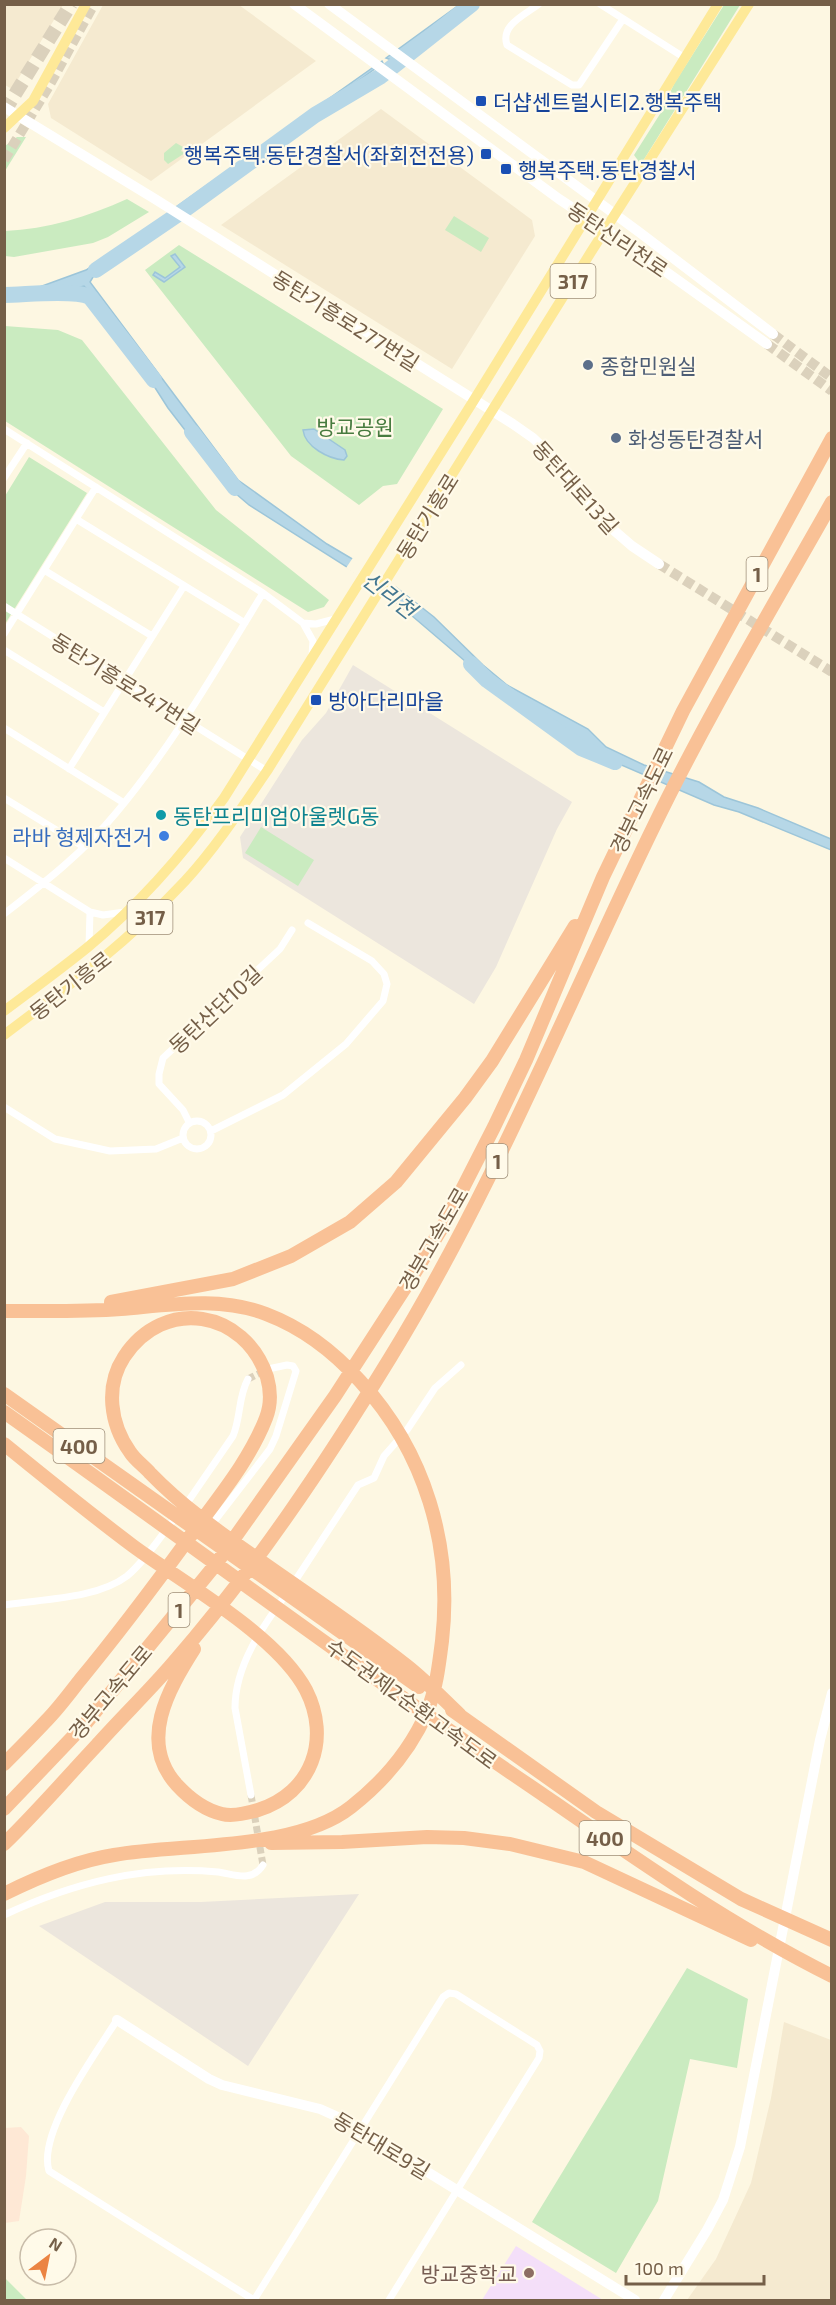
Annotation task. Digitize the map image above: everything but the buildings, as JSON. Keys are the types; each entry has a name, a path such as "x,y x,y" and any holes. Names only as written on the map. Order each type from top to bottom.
{"highway":[{"name":"경부고속도로","path":"4,1809 86,1723 216,1564 374,1338 446,1221 526,1060 603,877 633,819 683,711 831,438"},
{"name":"경부고속도로","path":"4,1844 174,1663 263,1549 312,1479 391,1356 444,1265 545,1065 653,827 707,724 831,502"},
{"path":"4,1311 105,1303 233,1279 291,1256 350,1222 396,1182 465,1098 539,986 603,877"},
{"path":"4,1311 220,1304 246,1307 287,1323 325,1346 376,1398 402,1435 433,1512 443,1558 445,1612 438,1672 427,1711 408,1748 376,1785 348,1809 328,1820 270,1839 102,1857 27,1882 4,1894"},
{"path":"4,1764 45,1722 124,1626 253,1447 267,1414 271,1389 261,1359 248,1341 228,1327 204,1319 171,1320 158,1325 141,1337 123,1358 114,1380 112,1413 119,1433 130,1453 163,1486 203,1520 328,1616"},
{"name":"수도권제2순환고속도로","path":"4,1394 328,1616 418,1681 460,1715 596,1812 741,1899 831,1940"},
{"name":"수도권제2순환고속도로","path":"4,1412 452,1733 760,1941"},
{"path":"4,1444 132,1545 248,1627 279,1655 302,1683 313,1707 319,1734 312,1762 296,1786 270,1806 248,1813 224,1815 201,1805 183,1792 169,1776 160,1757 157,1736 167,1696 179,1675 231,1590"},
{"path":"227,1843 342,1842 427,1837 464,1838 510,1844 584,1862 760,1941 831,1976"}],"main road":[{"path":"4,128 33,101 86,4"},
{"name":"동탄기흥로","path":"4,1011 89,946 128,911 190,843 224,798 383,547 717,4"},
{"name":"동탄기흥로","path":"4,1035 98,964 158,909 212,849 267,771 749,4"}],"street":[{"name":"동탄신리천로","path":"294,4 587,218 770,339 597,201 358,26 336,7"},
{"path":"539,4 507,27 504,38 507,45 572,85 579,85 622,19"},
{"path":"600,4 685,58"},
{"path":"4,107 18,115"},
{"name":"동탄기흥로277번길","path":"18,115 493,412"},
{"name":"동탄대로13길","path":"493,412 544,448 567,472 610,527 632,546 659,564"},
{"path":"4,429 263,592 303,623 313,641 312,659"},
{"path":"5,475 27,442"},
{"path":"4,634 96,487"},
{"path":"76,519 244,623"},
{"path":"44,570 152,636"},
{"path":"69,769 184,586"},
{"path":"4,914 45,884 84,847 124,803 185,720 263,592"},
{"name":"동탄기흥로247번길","path":"4,606 267,771"},
{"path":"303,623 315,624 338,618"},
{"path":"4,650 104,712"},
{"path":"4,728 124,803"},
{"path":"4,798 84,847"},
{"path":"4,858 90,912 103,915 128,911"},
{"path":"4,902 13,908"},
{"path":"89,946 90,912"},
{"path":"211,1131 283,1095 346,1044 383,1001 387,984 384,974 372,961 308,923"},
{"name":"동탄산단10길","path":"189,1122 183,1110 159,1084 163,1058 280,949 292,930"},
{"path":"4,1107 55,1139 110,1151 156,1149 183,1138"},
{"path":"202,1121 211,1131 210,1141 203,1148 188,1146 183,1138 183,1129 189,1122 202,1121"},
{"path":"216,1519 270,1449 276,1436 296,1371 294,1366 287,1365 268,1369"},
{"path":"251,1795 235,1695 257,1635 316,1551 358,1485 374,1478 384,1456 407,1430 435,1388 460,1365"},
{"path":"4,1605 89,1592 109,1587 127,1575 190,1499 233,1436 239,1423 242,1389 248,1379"},
{"path":"664,2301 723,2200 740,2147 817,1752 831,1693"},
{"path":"4,1915 86,1883 167,1870 211,1872 246,1877 254,1875 263,1865"},
{"path":"117,2020 57,2118 47,2164 49,2170 254,2301 443,1996 456,1994 537,2045 540,2051 539,2058 389,2301"},
{"name":"동탄대로9길","path":"117,2020 215,2082 234,2090 320,2109 340,2118 635,2301"}],"shaded area":[{"path":"4,5 63,5 12,89 5,85"},
{"path":"103,5 239,5 316,61 151,181 51,118 48,104"},
{"path":"381,109 532,220 535,236 452,369 221,225"},
{"path":"353,665 572,802 557,829 496,967 474,1004 243,858 240,837 302,740 326,713"},
{"path":"359,1894 248,2066 39,1926 105,1902 201,1902"},
{"path":"784,2022 831,2040 831,2300 687,2300 716,2259 751,2183 771,2098"},
{"path":"21,2127 29,2136 19,2221 5,2223 5,2128"},
{"name":"방교중학교","path":"516,2246 603,2300 482,2300"}],"green space":[{"path":"724,5 740,5 643,161 639,162 634,155 660,114 674,84"},
{"path":"17,137 26,137 5,171 5,146"},
{"path":"176,143 183,147 181,151 185,153 168,164 164,160 164,153"},
{"path":"127,199 149,212 108,237 93,243 14,257 5,256 5,231 37,228 67,221"},
{"path":"454,216 489,238 481,252 445,230"},
{"name":"방교공원","path":"179,245 443,409 397,484 383,486 359,505 291,456 145,270"},
{"path":"5,326 58,330 82,340 216,510 329,600 324,607 308,612 5,421"},
{"path":"29,457 87,493 5,624 5,496"},
{"path":"261,827 314,860 298,886 245,853"},
{"path":"687,1968 748,1999 737,2068 690,2059 658,2201 616,2273 532,2222"},
{"path":"5,2278 27,2300 5,2300"}],"water":[{"path":"459,5 465,5 391,60 386,58"},
{"path":"382,61 383,63 179,210 176,207"},
{"path":"169,214 96,272 90,282 238,480 327,544 383,577 434,617 507,685 588,729 606,747 644,765 699,782 724,797 758,808 831,839 831,850 739,812 714,805 596,754 568,739 486,679 377,586 249,505 227,486 225,477 206,451 198,447 168,408 127,344 119,324 84,286 40,297 5,297 4,289 34,289 86,270"},
{"path":"175,254 185,267 164,282 153,275 155,272 165,278 180,267 171,256"},
{"path":"314,429 345,450 347,456 344,460 325,455 308,442 303,430"}],"pier":[{"path":"354,556 397,584 388,599 374,586 346,568"}],"waterway":[{"path":"96,270 180,213 315,115 381,76 472,4"},
{"name":"신리천","path":"4,295 73,293 90,297 154,380"},
{"name":"신리천","path":"192,432 235,488"},
{"name":"신리천","path":"471,664 487,680 581,748 615,762"}],"tunnel":[{"path":"4,112 71,4"},
{"path":"4,160 49,86 94,4"},
{"path":"773,334 832,378"},
{"path":"767,344 832,391"},
{"path":"659,564 832,672"},
{"path":"248,1379 266,1370"},
{"path":"251,1795 263,1865"}],"place":[{"name":"더샵센트럴시티2.행복주택","path":"481,101"},
{"name":"행복주택.동탄경찰서(좌회전전용)","path":"486,154"},
{"name":"행복주택.동탄경찰서","path":"506,169"},
{"name":"종합민원실","path":"588,365"},
{"name":"화성동탄경찰서","path":"616,438"},
{"name":"방아다리마을","path":"316,700"},
{"name":"동탄프리미엄아울렛G동","path":"161,815"},
{"name":"라바 형제자전거","path":"164,836"},
{"name":"방교중학교","path":"529,2273"}]}
